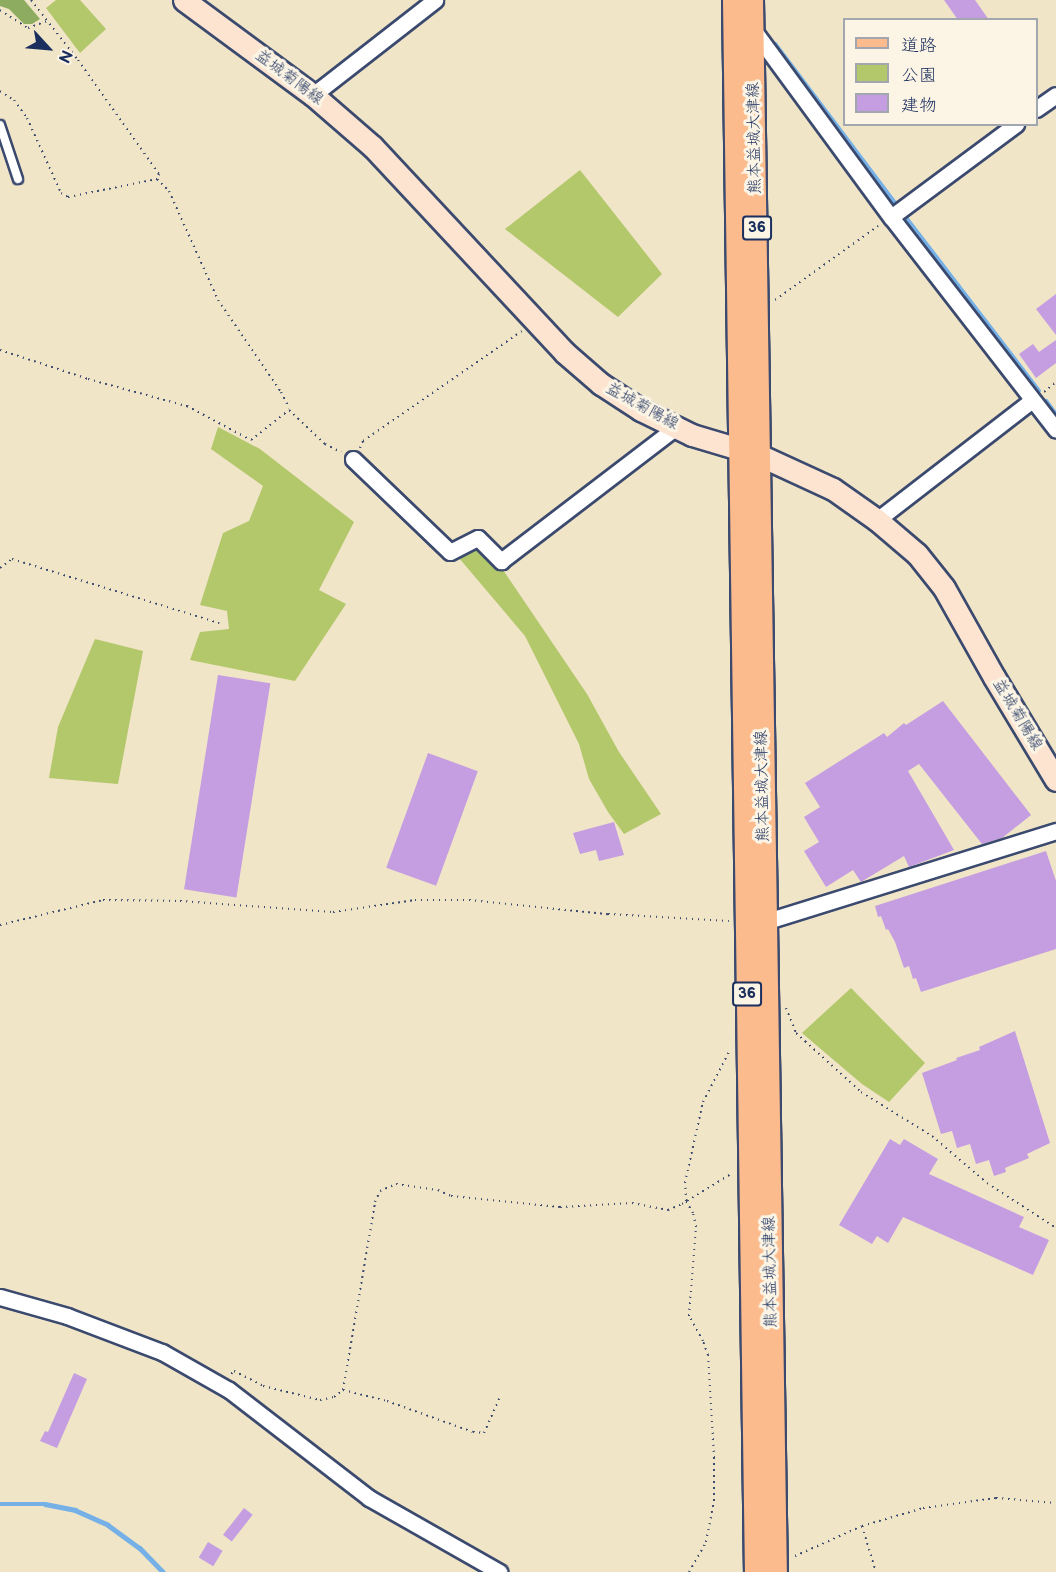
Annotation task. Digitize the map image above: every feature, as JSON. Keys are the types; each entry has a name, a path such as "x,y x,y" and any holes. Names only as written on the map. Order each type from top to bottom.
{"main road":[{"name":"益城菊陽線","path":"184,0 313,95 373,147 564,352 601,384 641,410 692,435 749,452 833,489 877,520 917,554 944,588 1056,780"},
{"name":"熊本益城大津線","path":"737,1 753,30 758,312 749,452"},
{"name":"熊本益城大津線","path":"737,1 749,452 755,922 771,1571"},
{"name":"熊本益城大津線","path":"755,922 749,1166 771,1571"}],"street":[{"path":"313,95 435,0"},
{"path":"753,30 891,217 1056,430"},
{"path":"1038,108 1056,95"},
{"path":"891,217 1013,126"},
{"path":"877,520 1032,400"},
{"path":"354,459 450,552 478,538 501,561 675,427"},
{"path":"755,922 1056,831"},
{"path":"0,1297 67,1316 162,1352 220,1384 369,1498 499,1572"}],"lane":[{"path":"0,125 18,179"}],"path":[{"path":"31,0 48,20 159,174 157,179"},
{"path":"0,10 28,28 48,20"},
{"path":"0,91 14,100 27,118 61,193 68,197 157,179"},
{"path":"157,179 169,191 218,300 281,392 289,410 325,444 354,459 363,441 537,321"},
{"path":"758,312 891,217"},
{"path":"0,350 88,379 187,406 251,440 289,410"},
{"path":"0,568 12,559 219,622"},
{"path":"0,926 103,900 180,901 333,912 415,900 469,900 755,922"},
{"path":"783,999 796,1033 861,1092 932,1136 987,1183 1056,1228"},
{"path":"689,1572 706,1542 714,1490 708,1354 689,1316 696,1227 686,1202 685,1184 703,1102 734,1041"},
{"path":"220,1384 234,1371 263,1386 320,1400 334,1397 343,1389 375,1202 380,1191 396,1184 438,1190 451,1196 560,1207 632,1203 668,1210 686,1202 726,1175 749,1166"},
{"path":"343,1389 396,1404 473,1432 484,1433 500,1397"},
{"path":"771,1571 862,1526 923,1508 996,1498 1056,1503"},
{"path":"862,1526 876,1572"}],"green space":[{"path":"0,0 24,0 40,19 32,24 24,24 9,9 0,6"},
{"path":"56,0 80,0 106,29 80,53 46,8"},
{"path":"580,170 662,274 618,317 505,229"},
{"path":"218,427 260,449 354,522 319,590 346,604 295,681 190,660 200,632 229,629 227,611 200,605 223,533 249,521 263,486 211,449"},
{"path":"480,545 501,567 587,694 619,752 661,814 624,834 608,812 589,779 579,744 525,636 459,558"},
{"path":"95,639 143,651 118,784 49,778 58,727"},
{"path":"851,988 925,1063 889,1102 862,1084 802,1033"}],"building":[{"path":"944,0 975,0 988,18 957,18"},
{"path":"1056,294 1056,335 1036,309"},
{"path":"1056,340 1056,363 1036,378 1019,354 1033,344 1039,352"},
{"path":"218,675 270,683 236,898 184,889"},
{"path":"943,701 1031,815 1002,838 982,844 919,764 908,771 954,850 909,867 904,856 861,882 853,870 826,887 804,851 819,842 804,817 820,807 805,783 884,733 887,737 904,723 906,725"},
{"path":"428,753 478,771 436,886 386,868"},
{"path":"614,822 624,855 599,861 596,850 580,854 573,833"},
{"path":"1046,851 1056,881 1056,949 921,992 916,978 913,979 909,966 904,968 895,942 888,929 886,930 881,916 878,917 875,906"},
{"path":"1015,1031 1050,1143 1027,1154 1029,1158 1005,1168 1006,1172 994,1176 989,1160 976,1164 970,1144 957,1148 952,1131 941,1134 922,1073 980,1050 979,1047"},
{"path":"890,1139 900,1145 904,1139 938,1159 929,1174 1024,1217 1019,1227 1049,1240 1033,1275 903,1217 888,1243 877,1236 872,1244 839,1225"},
{"path":"74,1373 87,1379 57,1448 40,1441 45,1431 48,1432"},
{"path":"244,1508 253,1515 232,1542 223,1535"},
{"path":"208,1542 223,1551 213,1566 199,1557"}],"waterway":[{"path":"775,44 894,202"},
{"path":"903,214 1038,390"},
{"path":"1046,401 1056,415"},
{"path":"0,1504 45,1504 75,1510 108,1525 140,1548 163,1572"}]}
